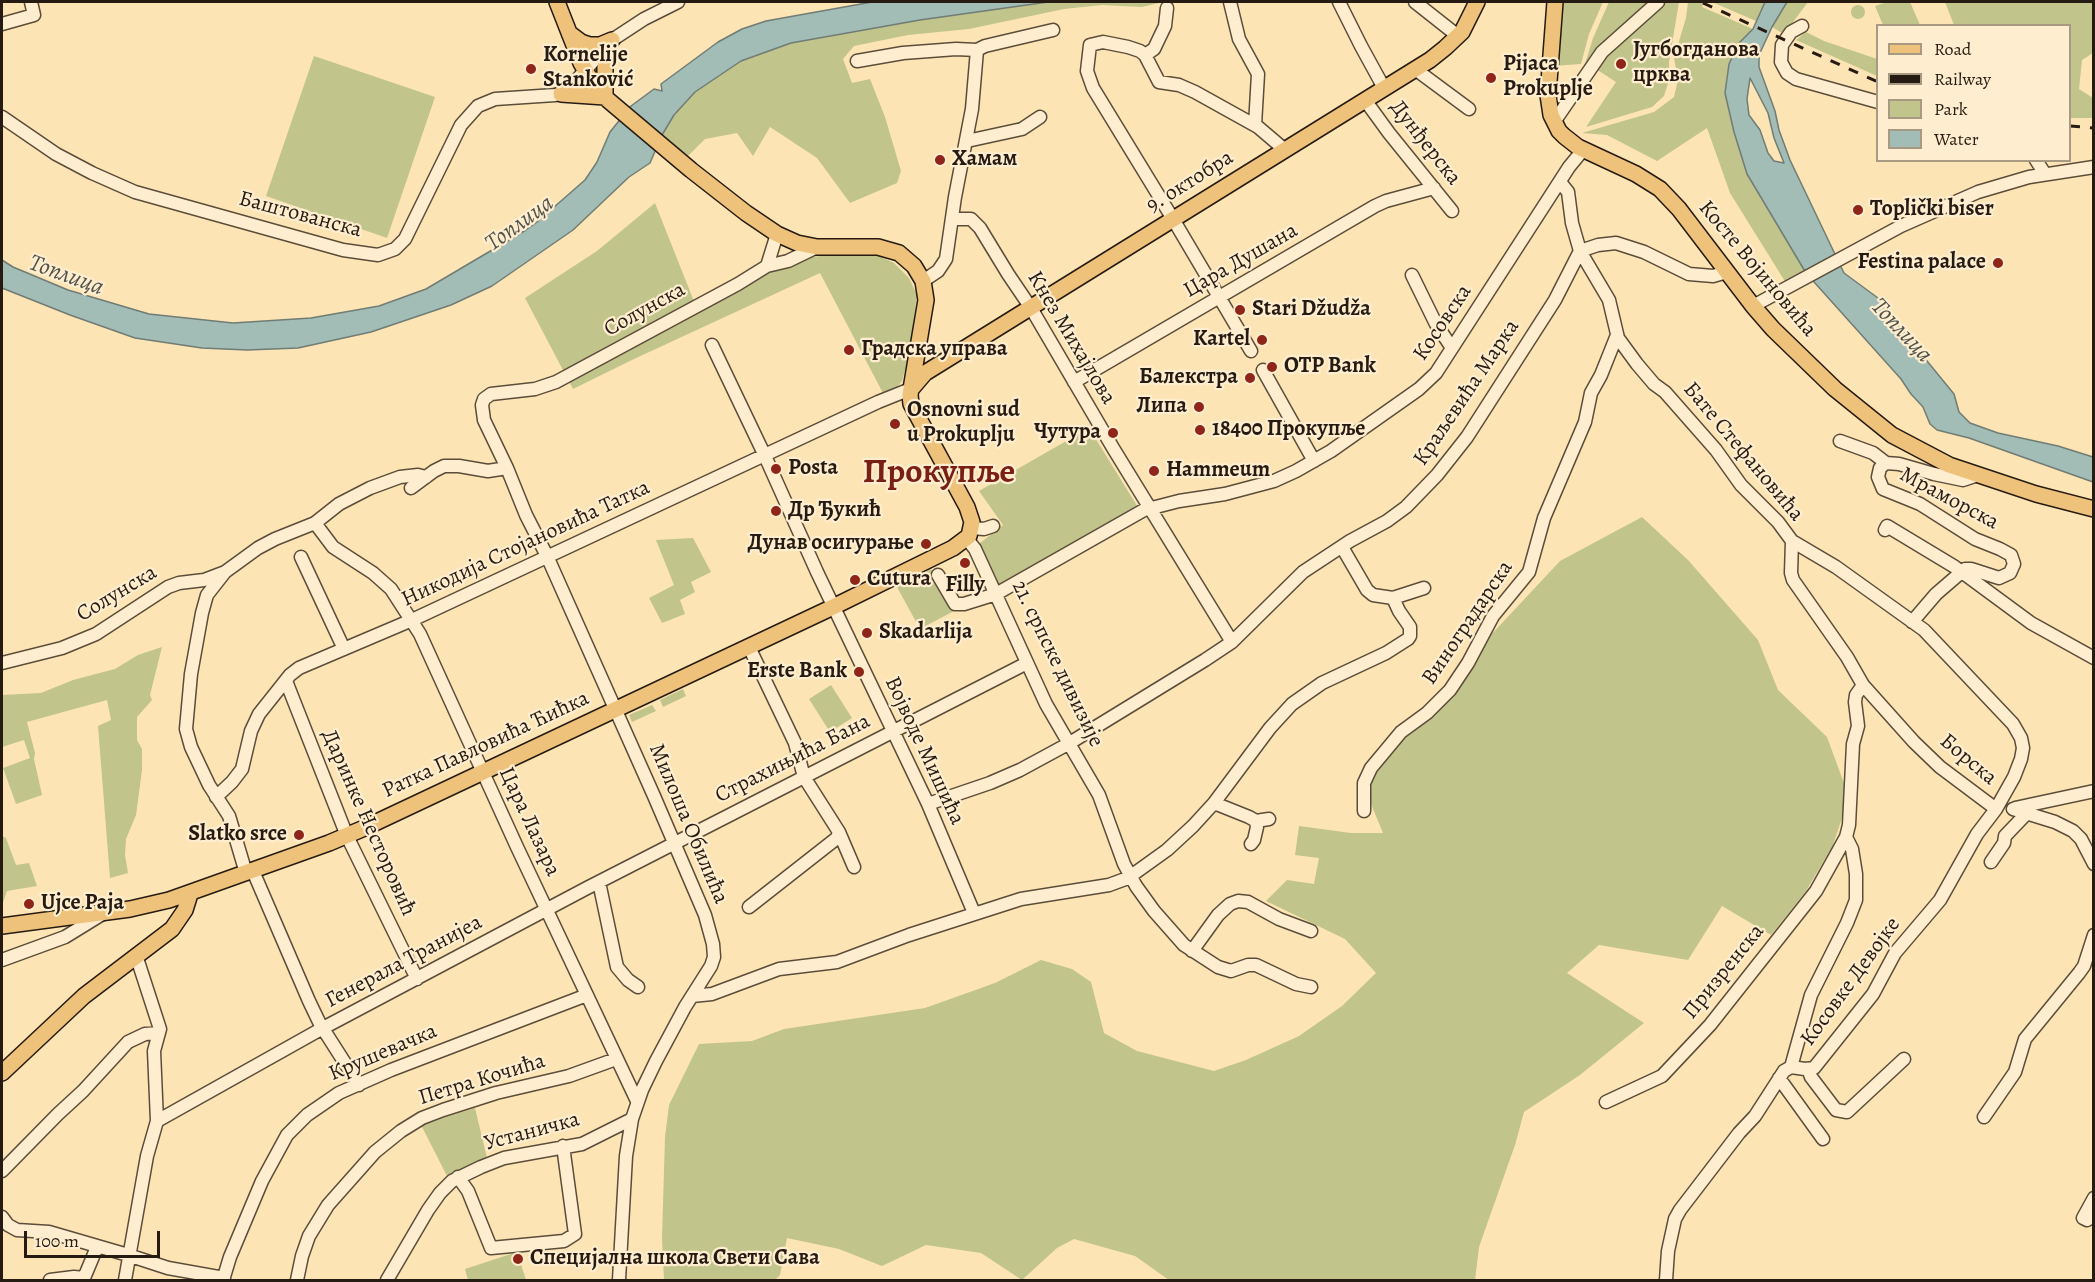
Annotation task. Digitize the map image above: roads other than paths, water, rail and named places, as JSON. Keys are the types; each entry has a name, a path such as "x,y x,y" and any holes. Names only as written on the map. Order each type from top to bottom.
{"main road":[{"path":"557,2 584,70 595,87 691,170 789,241 817,248 870,246 885,248 899,253 909,261 922,281"},
{"name":"9. октобра","path":"913,388 920,376 1415,69 1458,36 1477,2"},
{"path":"1554,122 1549,110 1547,83 1555,2"},
{"path":"568,32 580,42 590,45 610,42 605,67 607,99"},
{"path":"561,94 607,99"},
{"name":"Косте Војиновића","path":"1554,122 1564,136 1583,150 1636,174 1660,189 1679,209 1753,306 1822,377 1877,424 1937,460 1978,476 2094,509"},
{"name":"21. српске дивизије","path":"922,281 926,300 910,400 912,408 967,507 971,517 970,534"},
{"path":"922,336 925,350 929,354 949,358"},
{"name":"Ратка Павловића Ћићка","path":"2,926 150,905 190,894 347,836 834,607 953,548 970,534"},
{"path":"2,1073 68,1010 178,924 190,894"}],"street":[{"path":"2,24 34,15 31,2"},
{"path":"561,94 571,89 584,70 610,42 644,19 678,2"},
{"path":"1230,2 1239,39 1258,74 1255,125"},
{"name":"Дунђерска","path":"1339,2 1384,88"},
{"path":"1415,2 1458,36"},
{"path":"1554,122 1602,52 1658,2"},
{"path":"1145,56 1154,49 1165,26 1167,8"},
{"path":"1802,26 1791,32 1782,45 1781,62 1787,73 1796,80 1876,101"},
{"path":"856,61 911,53 956,49 977,50 985,46 1053,30"},
{"path":"1251,351 1093,88 1087,67 1088,48 1094,43 1128,47 1145,56 1159,82 1186,88 1255,125 1284,150"},
{"path":"922,281 932,276 946,259 975,88 977,50"},
{"path":"1415,69 1468,109"},
{"name":"Баштованска","path":"2,117 62,158 135,192 343,250 378,255 394,249 405,238 461,125 478,106 495,99 561,94"},
{"name":"Дунђерска","path":"1365,100 1452,211"},
{"path":"967,141 1022,129 1040,117"},
{"name":"Косовска","path":"938,575 955,604 964,604 996,594 1136,514 1151,508 1257,486 1284,477 1314,461 1419,389 1436,373 1569,166 1583,150"},
{"path":"2037,162 2045,174"},
{"path":"1753,306 1901,226 1978,192 2045,174 2094,167"},
{"name":"Бате Стефановића","path":"1560,182 1568,192 1572,223 1580,251 1608,300 1617,335 1649,378 1665,392 1716,450 1741,485 1778,522 1792,541 1836,567 1924,630 2019,732 2023,748 2021,759 1996,810"},
{"name":"Цара Душана","path":"1074,382 1381,203 1434,188"},
{"name":"Кнез Михајлова","path":"953,219 971,219 977,223 1233,642"},
{"path":"767,266 777,234"},
{"path":"1580,251 1616,243 1644,252 1689,274 1705,277 1727,272"},
{"name":"Солунска","path":"487,396 542,387 556,382 738,284 767,266 788,261 817,248"},
{"name":"Краљевића Марка","path":"928,804 1005,777 1068,744 1233,642 1296,578 1406,507 1446,465 1473,427 1555,300 1580,251"},
{"path":"1412,275 1436,324 1452,348"},
{"name":"Виноградарска","path":"1364,811 1364,783 1371,768 1401,732 1432,708 1450,690 1462,673 1493,616 1529,572 1545,518 1585,422 1591,393 1617,335"},
{"name":"Војводе Мишића","path":"712,345 928,804 974,914"},
{"path":"1263,370 1314,461"},
{"name":"Никодија Стојановића Татка","path":"216,797 242,769 253,725 265,705 299,668 412,620 913,388"},
{"name":"Милоша Обилића","path":"487,396 482,405 484,420 526,515 548,556 705,915 714,950 711,966 656,1061 637,1101 627,1147 619,1281"},
{"path":"1840,441 1873,453 1886,463"},
{"name":"Мраморска","path":"1962,572 1971,568 1999,578 2010,573 2014,564 2011,555 1975,539 1920,504 1883,489 1878,473 1886,463 1964,480 1978,476"},
{"path":"411,488 440,468 449,466 488,471 507,468"},
{"name":"Солунска","path":"2,663 51,651 79,641 111,626 143,602 173,584 204,580 225,572 258,548 315,523 339,504 370,488 400,477 418,474 426,477"},
{"name":"Цара Лазара","path":"315,523 333,547 373,573 392,589 412,620 546,911 637,1101"},
{"path":"970,534 993,526"},
{"name":"Мраморска","path":"1885,530 1887,526 1962,572 2031,623 2094,658"},
{"name":"21. српске дивизије","path":"970,534 1041,695 1099,795 1120,854 1136,886 1166,927 1192,951 1226,971 1256,965 1296,984 1311,987"},
{"path":"1792,541 1791,573 1793,580 1847,657 1863,685"},
{"path":"1342,547 1370,593 1376,597 1393,598 1424,588"},
{"path":"301,557 344,649"},
{"path":"225,572 207,595 203,606 195,646 185,725 191,747 216,797 232,822 250,872 302,988 323,1028 358,1085"},
{"path":"1912,622 1936,594 1962,572"},
{"path":"692,996 712,994 779,969 837,962 891,941 1031,896 1109,885 1132,876 1176,842 1214,803 1270,728 1292,704 1322,682 1386,653 1410,636 1410,627 1393,598"},
{"path":"749,646 795,743 804,777 839,832 854,867"},
{"name":"Страхињића Бана","path":"674,845 1027,663"},
{"name":"Даринке Несторовић","path":"286,681 347,836 417,979"},
{"name":"Борска","path":"1863,685 1914,742 1940,767 1996,810"},
{"name":"Призренска","path":"1606,1102 1662,1076 1710,1025 1815,891 1846,837 1849,825 1853,744 1858,726 1855,702 1856,695 1863,685"},
{"path":"1996,810 2013,809 2094,791"},
{"path":"1214,803 1256,821 1269,819"},
{"path":"2013,809 2028,812 2073,831 2081,839 2094,864"},
{"name":"Косовке Девојке","path":"1666,1281 1668,1251 1678,1213 1732,1141 1755,1116 1784,1071 1791,1067 1808,1069 1816,1065 1873,994 1895,953 1940,900 1977,834 1996,810"},
{"path":"1991,862 2006,836 2028,812"},
{"path":"1251,844 1257,827 1256,821"},
{"path":"749,907 837,838 839,832"},
{"name":"Призренска","path":"1791,1067 1811,995 1856,900 1857,874 1852,849 1846,837"},
{"name":"Генерала Транијеа","path":"157,1121 323,1028 599,882 674,845"},
{"path":"599,882 617,967 628,980 638,987"},
{"path":"1192,951 1218,915 1230,904 1238,901 1248,902 1279,919 1311,931"},
{"path":"2,960 65,937 105,913"},
{"path":"1984,1117 2015,1071 2025,1039 2084,966 2094,935"},
{"path":"125,1281 149,1149 157,1121 154,1051 159,1026 136,955"},
{"name":"Крушевачка","path":"224,1279 230,1257 258,1189 287,1135 300,1121 331,1098 358,1085 587,995"},
{"path":"2,1171 83,1091 128,1042 145,1034 159,1033"},
{"name":"Петра Кочића","path":"297,1281 309,1236 328,1206 375,1152 401,1131 422,1118 443,1110 496,1093 569,1076 616,1059"},
{"path":"1808,1069 1811,1077 1836,1110 1847,1112 1904,1059"},
{"path":"1779,1078 1823,1139"},
{"name":"Устаничка","path":"387,1281 440,1193 458,1177 504,1158 582,1143 632,1119"},
{"path":"458,1177 468,1191 491,1248 564,1241 574,1234 563,1146"},
{"path":"2094,1198 2083,1218 2087,1220 2094,1216"},
{"path":"2,1217 8,1225 17,1230 49,1232 168,1269 224,1279"},
{"path":"50,1281 74,1277 84,1280 97,1247"}],"water":[{"path":"872,2 1048,2 920,20 791,43 741,61 695,92 674,115 650,163 629,177 573,230 492,286 451,305 371,332 298,348 247,350 202,348 135,338 2,288 2,260 13,267 68,290 149,314 233,323 311,318 379,306 426,289 537,222 585,180 597,162 610,132 631,106 654,89 662,91 661,84 718,42 742,29 766,21"},
{"name":"Топлица","path":"1765,2 1787,2 1759,55 1759,67 1790,160 1844,273 1878,298 1954,394 1959,412 1970,423 1998,433 2058,446 2093,457 2093,482 1969,438 1937,430 1930,424 1923,407 1901,379 1806,273 1747,174 1725,93 1729,64 1739,43 1753,29","holes":["1750,78 1768,113 1774,138 1784,163 1774,161 1768,153 1760,130 1749,115 1747,99"]}],"railway":[{"path":"1703,3 1876,81"},
{"path":"2071,126 2094,128"}],"place":[{"name":"Југбогданова црква","path":"1621,64"},
{"name":"Kornelije Stanković","path":"531,69"},
{"name":"Pijaca Prokuplje","path":"1491,78"},
{"name":"Хамам","path":"940,160"},
{"name":"Toplički biser","path":"1858,210"},
{"name":"Festina palace","path":"1998,263"},
{"name":"Stari Džudža","path":"1240,310"},
{"name":"Kartel","path":"1262,340"},
{"name":"Градска управа","path":"849,350"},
{"name":"OTP Bank","path":"1272,367"},
{"name":"Балекстра","path":"1250,378"},
{"name":"Липа","path":"1199,407"},
{"name":"Osnovni sud u Prokuplju","path":"895,424"},
{"name":"18400 Прокупље","path":"1200,430"},
{"name":"Чутура","path":"1113,433"},
{"name":"Posta","path":"776,469"},
{"name":"Hammeum","path":"1154,471"},
{"name":"Др Ђукић","path":"776,511"},
{"name":"Дунав осигурање","path":"926,544"},
{"name":"Filly","path":"965,563"},
{"name":"Cutura","path":"855,580"},
{"name":"Skadarlija","path":"867,633"},
{"name":"Erste Bank","path":"859,672"},
{"name":"Slatko srce","path":"299,835"},
{"name":"Ujce Paja","path":"29,904"},
{"name":"Специјална школа Свети Сава","path":"518,1259"}],"district":[{"name":"Прокупље","path":"939,474"}]}
